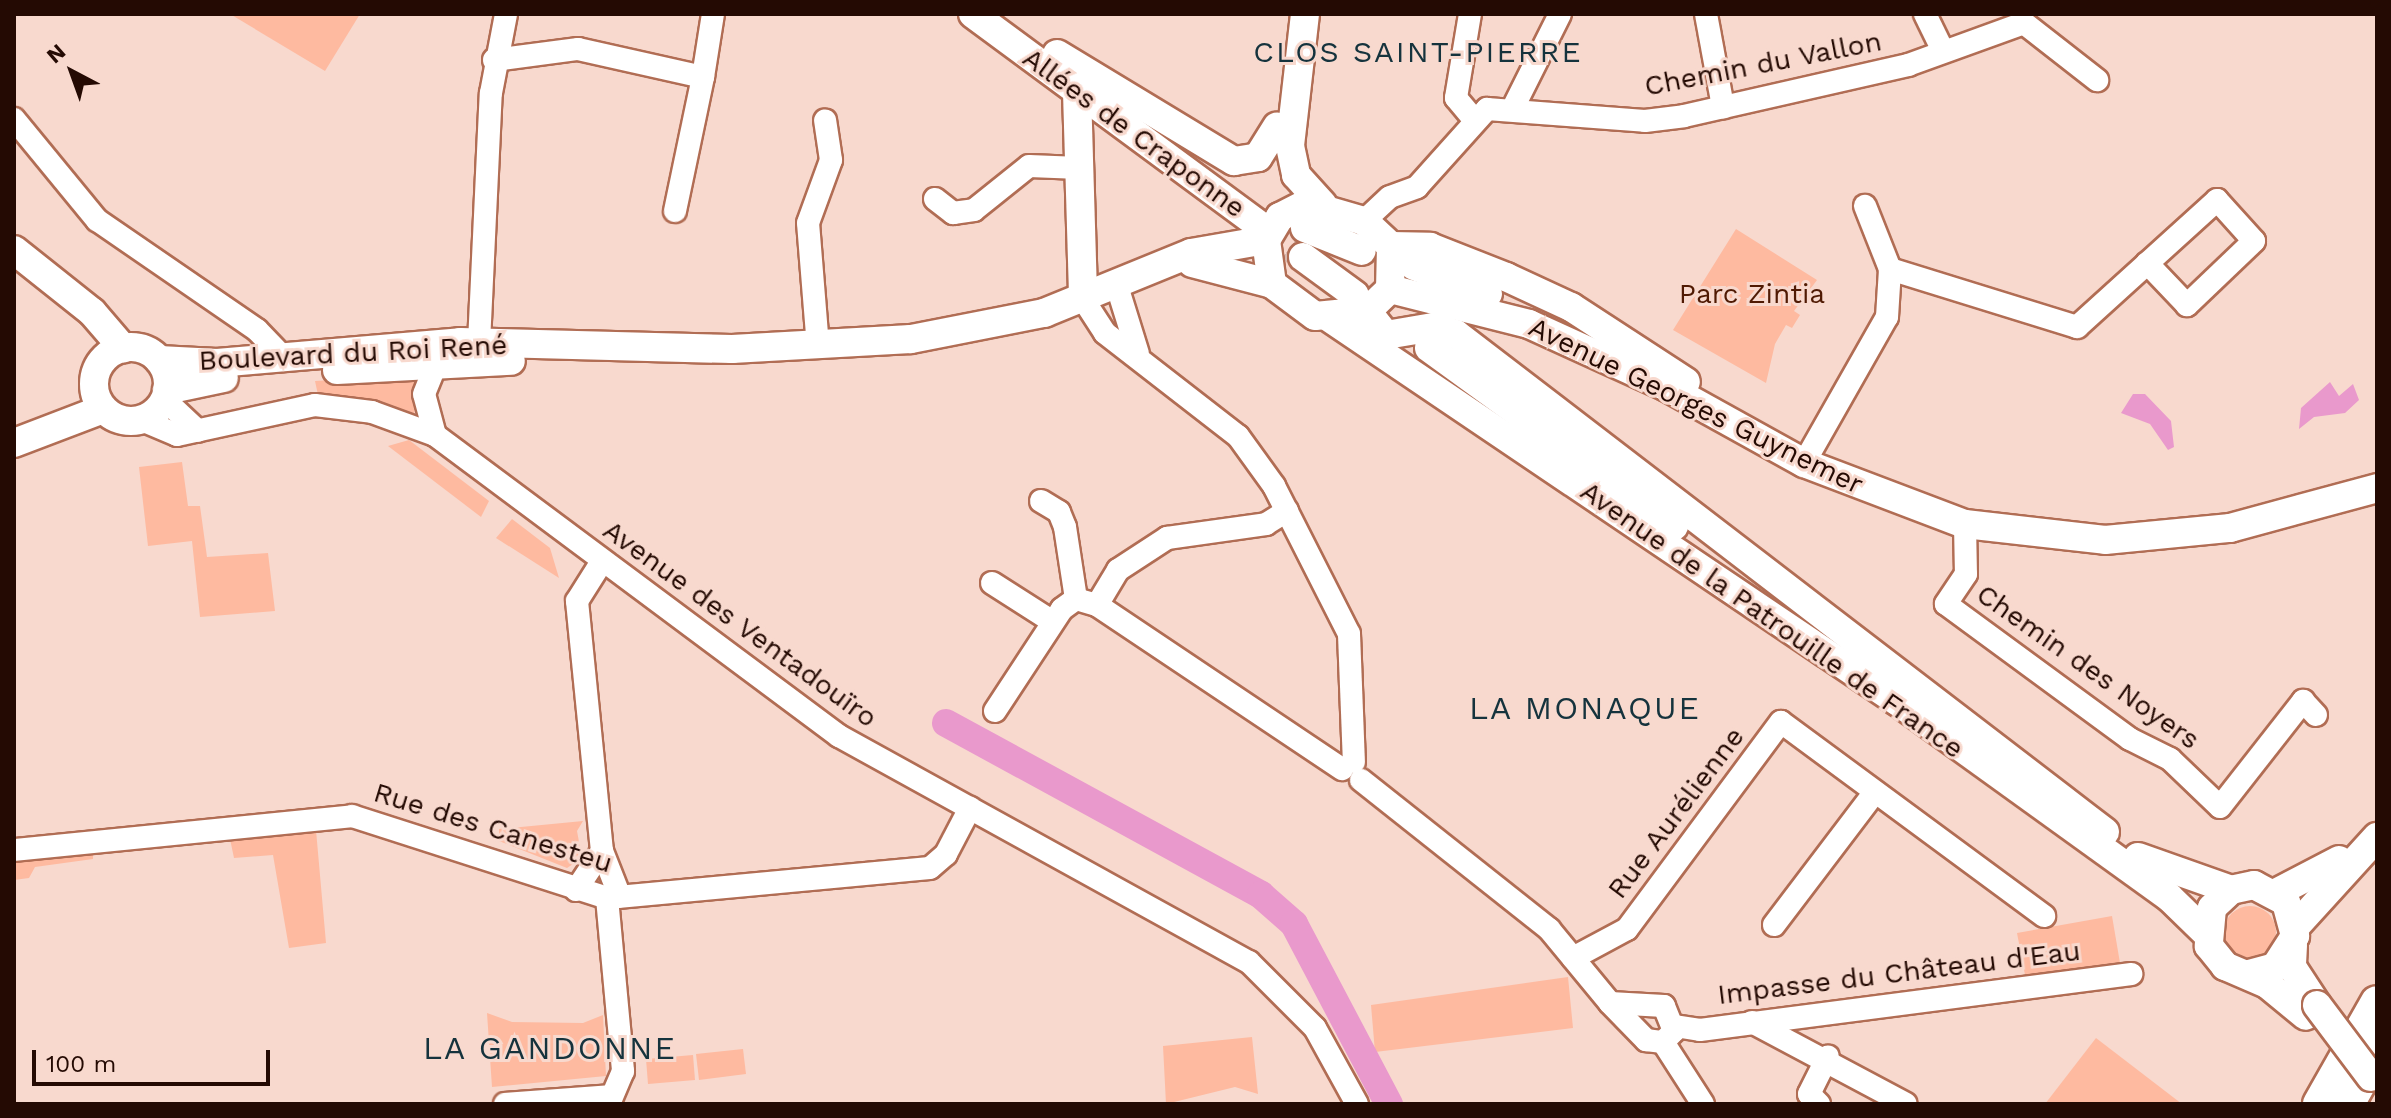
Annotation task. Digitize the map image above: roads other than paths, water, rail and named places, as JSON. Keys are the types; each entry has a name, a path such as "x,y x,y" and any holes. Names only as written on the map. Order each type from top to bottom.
{"highway":[{"path":"2319,1104 2377,1002"},
{"path":"2348,1104 2375,1072"}],"main road":[{"name":"Allées de Craponne","path":"973,14 1077,92 1275,224"},
{"name":"Allées de Craponne","path":"996,14 1057,54 1275,224"},
{"path":"1272,284 1284,114 1305,14"},
{"path":"1057,54 1234,161 1258,157 1284,114"},
{"path":"1057,54 1126,125"},
{"path":"1077,92 1083,299"},
{"path":"1284,114 1296,175 1323,205"},
{"path":"1179,260 1272,284 1315,316 1331,319 1390,289 1391,246 1364,221 1323,205 1305,204 1275,224"},
{"path":"1275,224 1362,251"},
{"name":"Boulevard du Roi René","path":"159,360 282,356 479,343 691,348 818,347 929,337 1083,299 1275,224"},
{"name":"Avenue Georges Guynemer","path":"1391,246 1430,247 1571,307 1808,456 1954,506 2066,525 2241,512 2377,470"},
{"path":"14,250 92,312 114,353 98,397 14,443"},
{"path":"1303,257 1361,303 1386,335 1434,327 1456,334 2005,768 2157,869 2231,890 2254,885 2276,893 2312,879 2377,829"},
{"name":"Avenue Georges Guynemer","path":"1414,266 1686,382"},
{"path":"14,268 84,322 114,353 159,360 166,395 142,420 123,421 98,397"},
{"name":"Avenue Georges Guynemer","path":"1390,289 1529,324 1808,456 1965,524 2105,540 2230,528 2377,488"},
{"name":"Avenue de la Patrouille de France","path":"1331,319 1897,701 2005,768 2169,897 2206,933"},
{"name":"Boulevard du Roi René","path":"166,395 198,378 436,364 605,359 691,348"},
{"path":"1429,348 1656,512 1897,701"},
{"path":"14,428 70,404 98,397"},
{"path":"1656,512 1766,578"},
{"path":"2249,974 2275,967 2294,936 2377,837"},
{"path":"2231,890 2212,908 2206,933 2215,957 2312,1010 2375,1072"},
{"path":"2276,893 2294,936 2292,967 2312,1010"}],"street":[{"path":"479,343 494,60 506,14"},
{"path":"675,211 713,14"},
{"path":"1364,221 1390,197 1417,187 1473,118 1456,98 1470,14"},
{"path":"1513,108 1560,14"},
{"path":"1706,14 1723,107"},
{"path":"1925,14 1942,49"},
{"name":"Chemin du Vallon","path":"1473,118 1513,108 1645,121 1723,107 1908,65 2024,18 2097,80"},
{"path":"494,60 578,49 703,77"},
{"path":"14,119 97,220 257,330 282,356"},
{"path":"818,347 808,223 831,160 825,120"},
{"path":"935,199 953,213 974,210 1029,166 1080,168"},
{"path":"1890,269 2077,327 2147,263 2217,200 2254,241 2187,305 2147,263"},
{"path":"1808,456 1887,317 1890,269 1865,206"},
{"path":"1117,286 1138,354"},
{"path":"1083,299 1105,333 1138,354 1238,436 1287,511 1349,634 1352,770"},
{"path":"435,435 424,394 436,364"},
{"path":"166,395 198,431"},
{"name":"Avenue des Ventadouïro","path":"142,420 177,435 315,405 372,412 435,435 601,563 839,736 1260,970 1315,1028 1357,1104"},
{"path":"1041,501 1059,512 1086,602 1352,770 1549,929 1610,1003 1639,1031 1669,1034"},
{"path":"995,711 1053,622 1086,602 1118,570 1167,538 1266,524 1287,511"},
{"name":"Chemin des Noyers","path":"1965,524 1966,574 1946,604 2130,739 2170,759 2220,807 2303,701 2316,715"},
{"path":"505,1104 610,1100 623,1071 613,897 602,851 577,601 601,563"},
{"path":"992,583 1053,622"},
{"name":"Rue Aurélienne","path":"1573,958 1627,929 1781,722 1875,792"},
{"path":"1774,925 1875,792 2044,916"},
{"name":"Rue des Canesteu","path":"14,850 352,816 576,890 613,897 930,868 946,854 970,808"},
{"path":"576,890 602,851"},
{"name":"Impasse du Château d'Eau","path":"1669,1034 2131,974"},
{"path":"1610,1003 1669,1010 1669,1034 1703,1104"},
{"path":"1639,1031 1641,1013 1652,1006"},
{"path":"1751,1021 1828,1056 1906,1104"},
{"path":"1819,1104 1809,1094 1828,1056"}],"waterway":[{"path":"946,723 1261,895 1294,924 1389,1104"}],"tunnel":[{"path":"1256,223 1303,257"}],"district":[{"name":"CLOS SAINT-PIERRE","path":"1418,52"},
{"name":"LA MONAQUE","path":"1585,708"},
{"name":"LA GANDONNE","path":"550,1048"}],"park label":[{"name":"Parc Zintia","path":"1752,294"}]}
